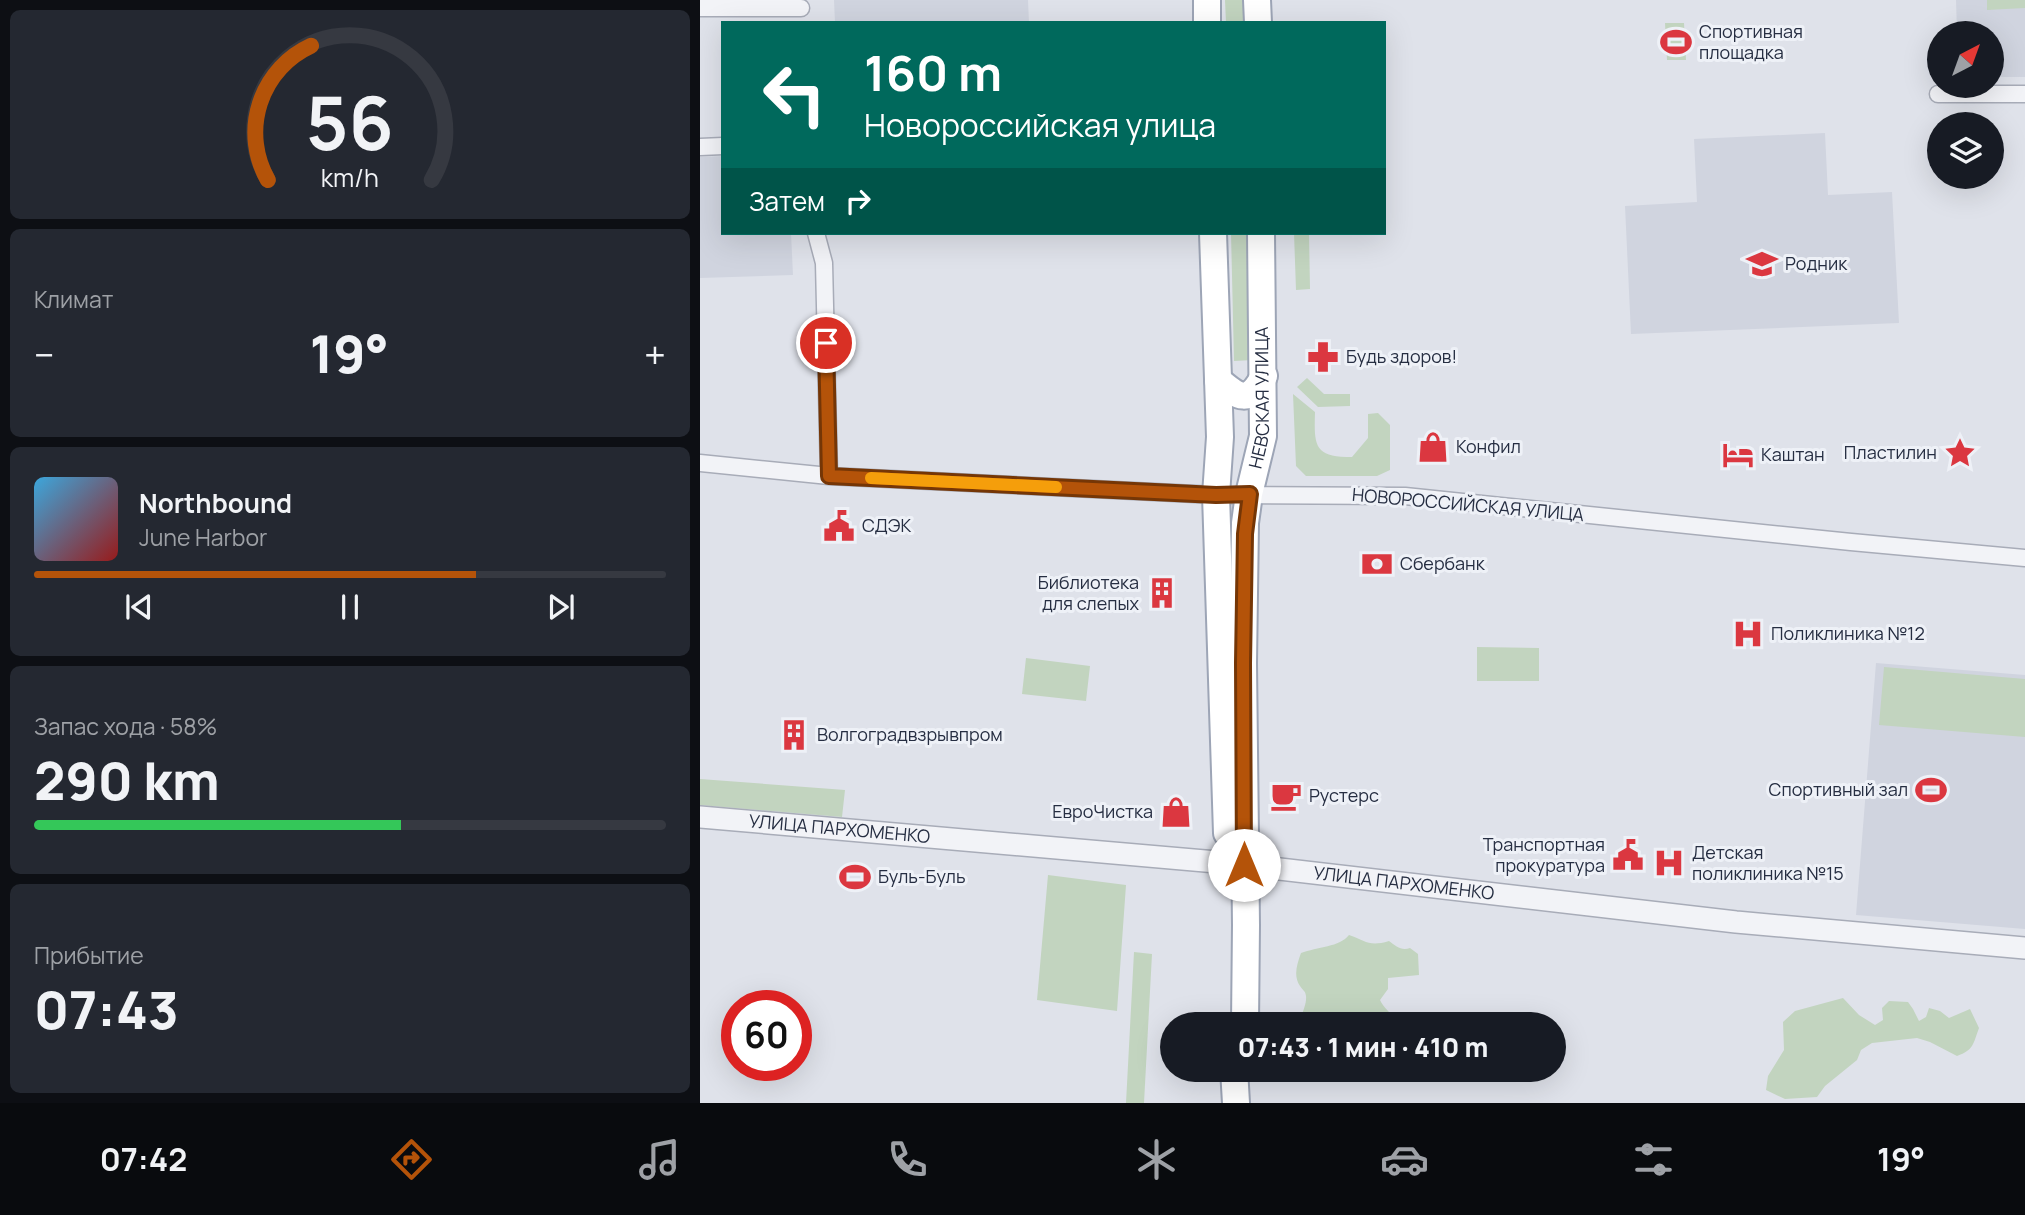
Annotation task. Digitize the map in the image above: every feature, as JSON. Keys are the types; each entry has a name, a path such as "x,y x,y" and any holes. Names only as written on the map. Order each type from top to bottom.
{"main road":[{"path":"1207,0 1207,21"},
{"path":"1257,0 1258,21"},
{"name":"НЕВСКАЯ УЛИЦА","path":"1213,235 1220,437 1216,495 1237,926 1244,1012"},
{"name":"НЕВСКАЯ УЛИЦА","path":"1236,864 1245,534 1250,494 1264,436 1261,235"},
{"path":"1218,380 1233,393 1244,397 1252,394 1264,376"},
{"name":"НЕВСКАЯ УЛИЦА","path":"1233,1012 1237,926"},
{"path":"1235,1082 1236,1103"},
{"path":"1248,1082 1249,1103"}],"street":[{"path":"700,8 801,10"},
{"path":"2004,94 2025,94"},
{"path":"700,147 721,146"},
{"path":"817,235 824,263 829,476"},
{"name":"НОВОРОССИЙСКАЯ УЛИЦА","path":"700,463 829,476 1216,495 1405,496 2025,558"},
{"name":"УЛИЦА ПАРХОМЕНКО","path":"700,817 1236,864 1736,922 2025,948"}],"shaded area":[{"path":"834,0 1028,0 1029,21 835,21"},
{"path":"1956,0 2025,0 2025,77 2004,77 2004,21 1957,21"},
{"name":"Родник","path":"1825,133 1828,195 1892,192 1899,323 1631,334 1625,206 1697,202 1694,139"},
{"path":"721,156 721,235 791,235 793,275 700,278 700,157"},
{"path":"1876,663 2025,675 2025,929 1856,915"}],"green space":[{"path":"1225,0 1244,0 1244,21 1226,21"},
{"path":"1987,0 2025,0 2025,8 1987,10"},
{"name":"Спортивная площадка","path":"1665,23 1684,23 1686,60 1667,60"},
{"path":"1231,235 1250,235 1253,360 1234,361"},
{"path":"1294,235 1309,235 1310,289 1296,290"},
{"path":"1307,378 1324,394 1350,394 1350,406 1318,407 1297,387"},
{"path":"1293,394 1315,412 1316,441 1323,452 1330,455 1352,457 1368,438 1368,414 1378,413 1390,425 1390,470 1377,476 1306,476 1296,466"},
{"path":"1477,647 1539,648 1539,681 1477,681"},
{"path":"1026,658 1090,666 1086,701 1022,694"},
{"path":"1884,667 2025,679 2025,737 1879,725"},
{"path":"700,779 845,790 842,817 700,805"},
{"path":"1048,875 1126,885 1117,1011 1037,1000"},
{"path":"1349,935 1372,943 1389,941 1401,948 1410,948 1418,954 1419,975 1388,978 1388,989 1380,1000 1388,1012 1303,1012 1305,993 1296,974 1301,953 1345,939"},
{"path":"1134,952 1152,954 1144,1103 1126,1103"},
{"path":"1843,998 1859,1015 1875,1025 1883,1020 1882,1008 1889,1001 1908,1002 1919,1021 1926,1017 1929,1008 1940,1011 1949,1018 1970,1009 1979,1028 1970,1049 1957,1056 1917,1038 1872,1043 1861,1050 1857,1060 1825,1086 1817,1097 1785,1099 1766,1090 1768,1076 1784,1050 1783,1022 1795,1011"}],"slow traffic":[{"path":"871,478 1056,487"}],"place":[{"name":"Спортивная площадка","path":"1676,42"},
{"name":"Родник","path":"1762,264"},
{"name":"Будь здоров!","path":"1323,357"},
{"name":"Конфил","path":"1433,447"},
{"name":"Пластилин","path":"1960,453"},
{"name":"Каштан","path":"1738,455"},
{"name":"СДЭК","path":"839,526"},
{"name":"Сбербанк","path":"1377,564"},
{"name":"Библиотека для слепых","path":"1162,593"},
{"name":"Поликлиника №12","path":"1748,634"},
{"name":"Волгоградвзрывпром","path":"794,735"},
{"name":"Спортивный зал","path":"1931,790"},
{"name":"Рустерс","path":"1286,796"},
{"name":"ЕвроЧистка","path":"1176,812"},
{"name":"Транспортная прокуратура","path":"1628,855"},
{"name":"Детская поликлиника №15","path":"1669,863"},
{"name":"Буль-Буль","path":"855,877"}],"route":[{"path":"826,343 829,476 1216,495 1250,494 1245,523 1244,865"}]}
